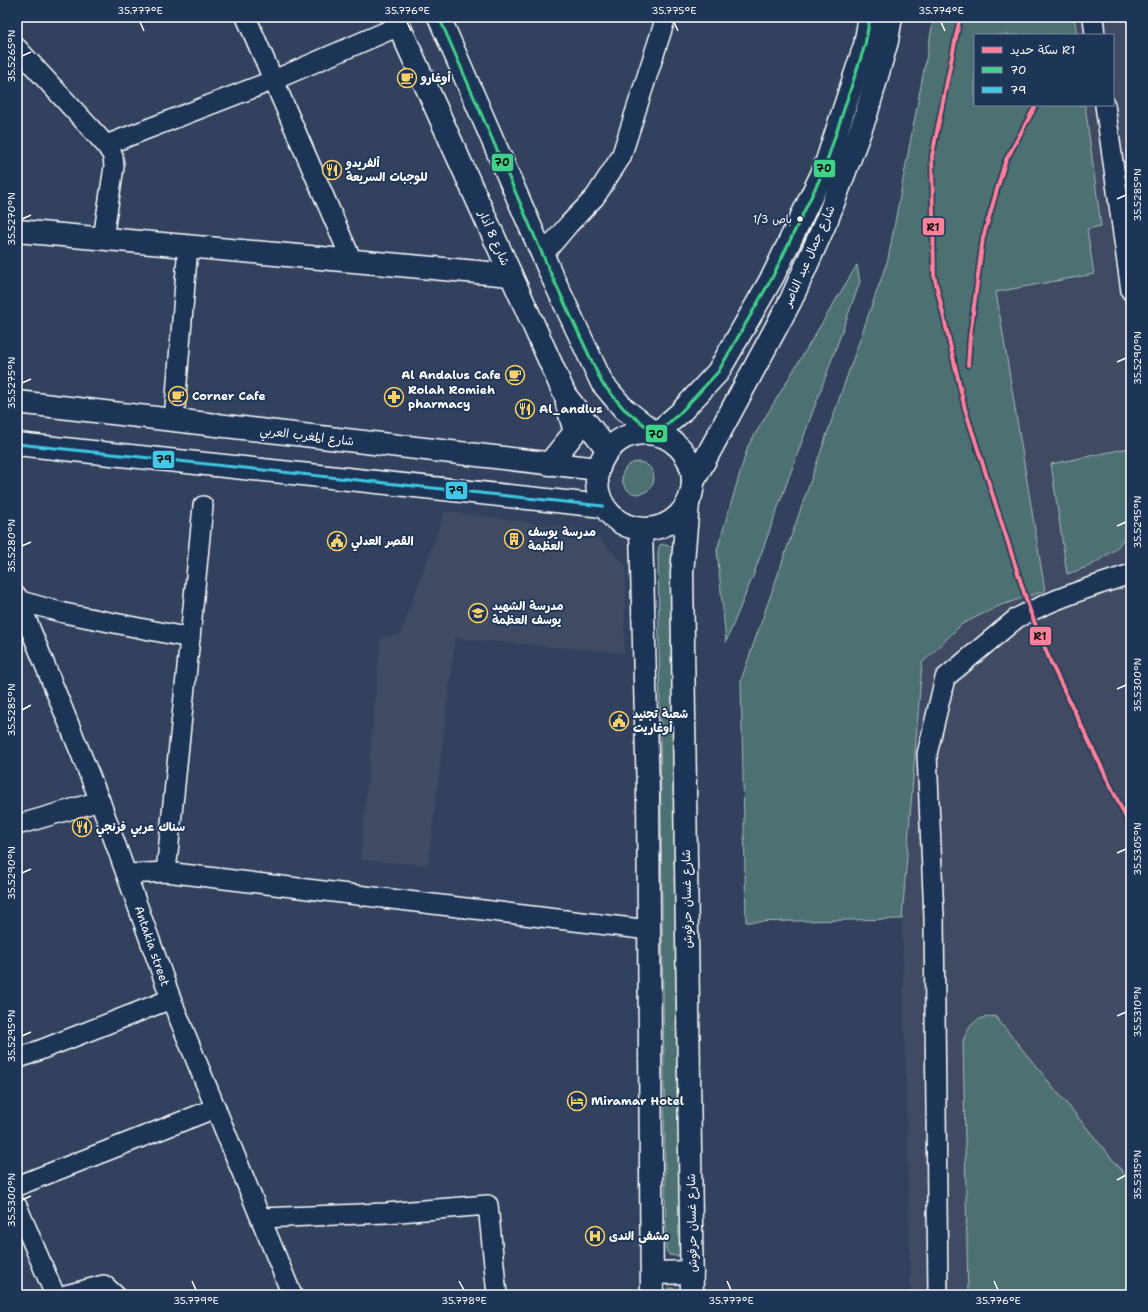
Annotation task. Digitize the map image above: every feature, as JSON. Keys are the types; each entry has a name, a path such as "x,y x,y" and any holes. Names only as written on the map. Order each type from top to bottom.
{"main road":[{"path":"439,17 542,256 602,383 624,410 656,434 671,440 683,451 691,466 693,482 688,503 680,515 668,523 655,528 641,530 619,522 603,506 598,494 596,482 598,469 608,450 618,441 630,435 643,433 656,434 680,413 718,372 773,276 824,170 865,45 870,17"},
{"name":"شارع جمال عبد الناصر","path":"693,482 791,300 828,217 866,115 887,41 891,17"},
{"name":"شارع 8 أذار","path":"397,22 565,395 608,450"},
{"path":"17,231 511,275"},
{"path":"549,464 575,432 565,395"},
{"name":"شارع المغرب العربي","path":"17,402 598,469"},
{"path":"17,444 603,506"},
{"name":"شارع غسان حرفوش","path":"688,503 682,573 692,1295"},
{"path":"641,530 648,794 652,1295"},
{"path":"653,1273 692,1272"}],"street":[{"path":"246,17 352,261"},
{"path":"542,256 569,224 595,197 621,157 666,17"},
{"path":"1093,17 1095,34"},
{"path":"106,145 274,80 397,22"},
{"path":"17,48 106,145 113,156 114,167 103,238"},
{"path":"1105,106 1131,291"},
{"path":"174,420 188,246"},
{"path":"166,872 203,506"},
{"path":"938,1295 934,917 927,754 945,678 1018,618 1030,611 1091,587 1131,574"},
{"path":"18,598 64,613 190,638"},
{"name":"Antakia street","path":"18,598 100,801 171,999 292,1295"},
{"path":"17,825 100,801"},
{"path":"127,874 166,872 649,930"},
{"path":"17,1059 171,999"},
{"path":"17,1186 216,1108"},
{"path":"261,1218 386,1213 488,1205 497,1295"},
{"path":"17,1206 55,1295"},
{"path":"66,1295 104,1284 115,1295"}],"shaded area":[{"path":"1074,17 1131,17 1131,1295 911,1295 902,919 922,663 962,624 1001,605 1045,591 996,292 1094,274 1087,229 1101,226 1085,106 1114,106 1114,34 1077,34"},
{"path":"445,511 584,530 599,538 626,567 624,653 455,638 428,865 360,860 381,637 400,635"}],"green space":[{"path":"934,17 1074,17 1077,34 974,34 974,106 1085,106 1101,226 1087,229 1094,274 996,292 1045,591 1001,605 962,624 922,663 902,919 746,922 741,680 888,259"},
{"path":"857,265 860,282 753,576 726,642 717,550 748,446"},
{"path":"1129,448 1131,523 1124,538 1116,549 1090,566 1067,574 1051,464"},
{"path":"638,462 649,467 654,478 649,489 638,494 627,489 622,478 627,467"},
{"path":"661,544 673,547 681,1252 678,1256 669,1255 666,1250 658,552"},
{"path":"995,1016 1131,1182 1131,1295 968,1295 963,1041 974,1022 983,1018"},
{"path":"668,1289 680,1289 682,1295 667,1295"}],"rail line":[{"name":"R1","path":"960,17 932,156 934,275 965,409 1030,611 1051,663 1131,828"},
{"name":"R1","path":"968,365 970,336 983,238 1005,162 1035,106"}],"transit line":[{"name":"70","path":"439,17 551,274 602,383 624,409 656,434 680,413 718,372 773,276 824,170 865,45 870,17"},
{"name":"79","path":"17,444 603,506"}],"place":[{"name":"أوغارو","path":"407,78"},
{"name":"ألفريدو للوجبات السريعة","path":"332,170"},
{"name":"باص 1/3","path":"800,219"},
{"name":"Al Andalus Cafe","path":"515,375"},
{"name":"Corner Cafe","path":"178,396"},
{"name":"Rolah Romieh pharmacy","path":"394,397"},
{"name":"Al_andlus","path":"525,409"},
{"name":"مدرسة يوسف العظمة","path":"514,539"},
{"name":"القصر العدلي","path":"337,541"},
{"name":"مدرسة الشهيد يوسف العظمة","path":"478,613"},
{"name":"شعبة تجنيد أوغاريت","path":"619,721"},
{"name":"سناك عربي فرنجي","path":"82,827"},
{"name":"Miramar Hotel","path":"577,1101"},
{"name":"مشفى الندى","path":"595,1236"}]}
